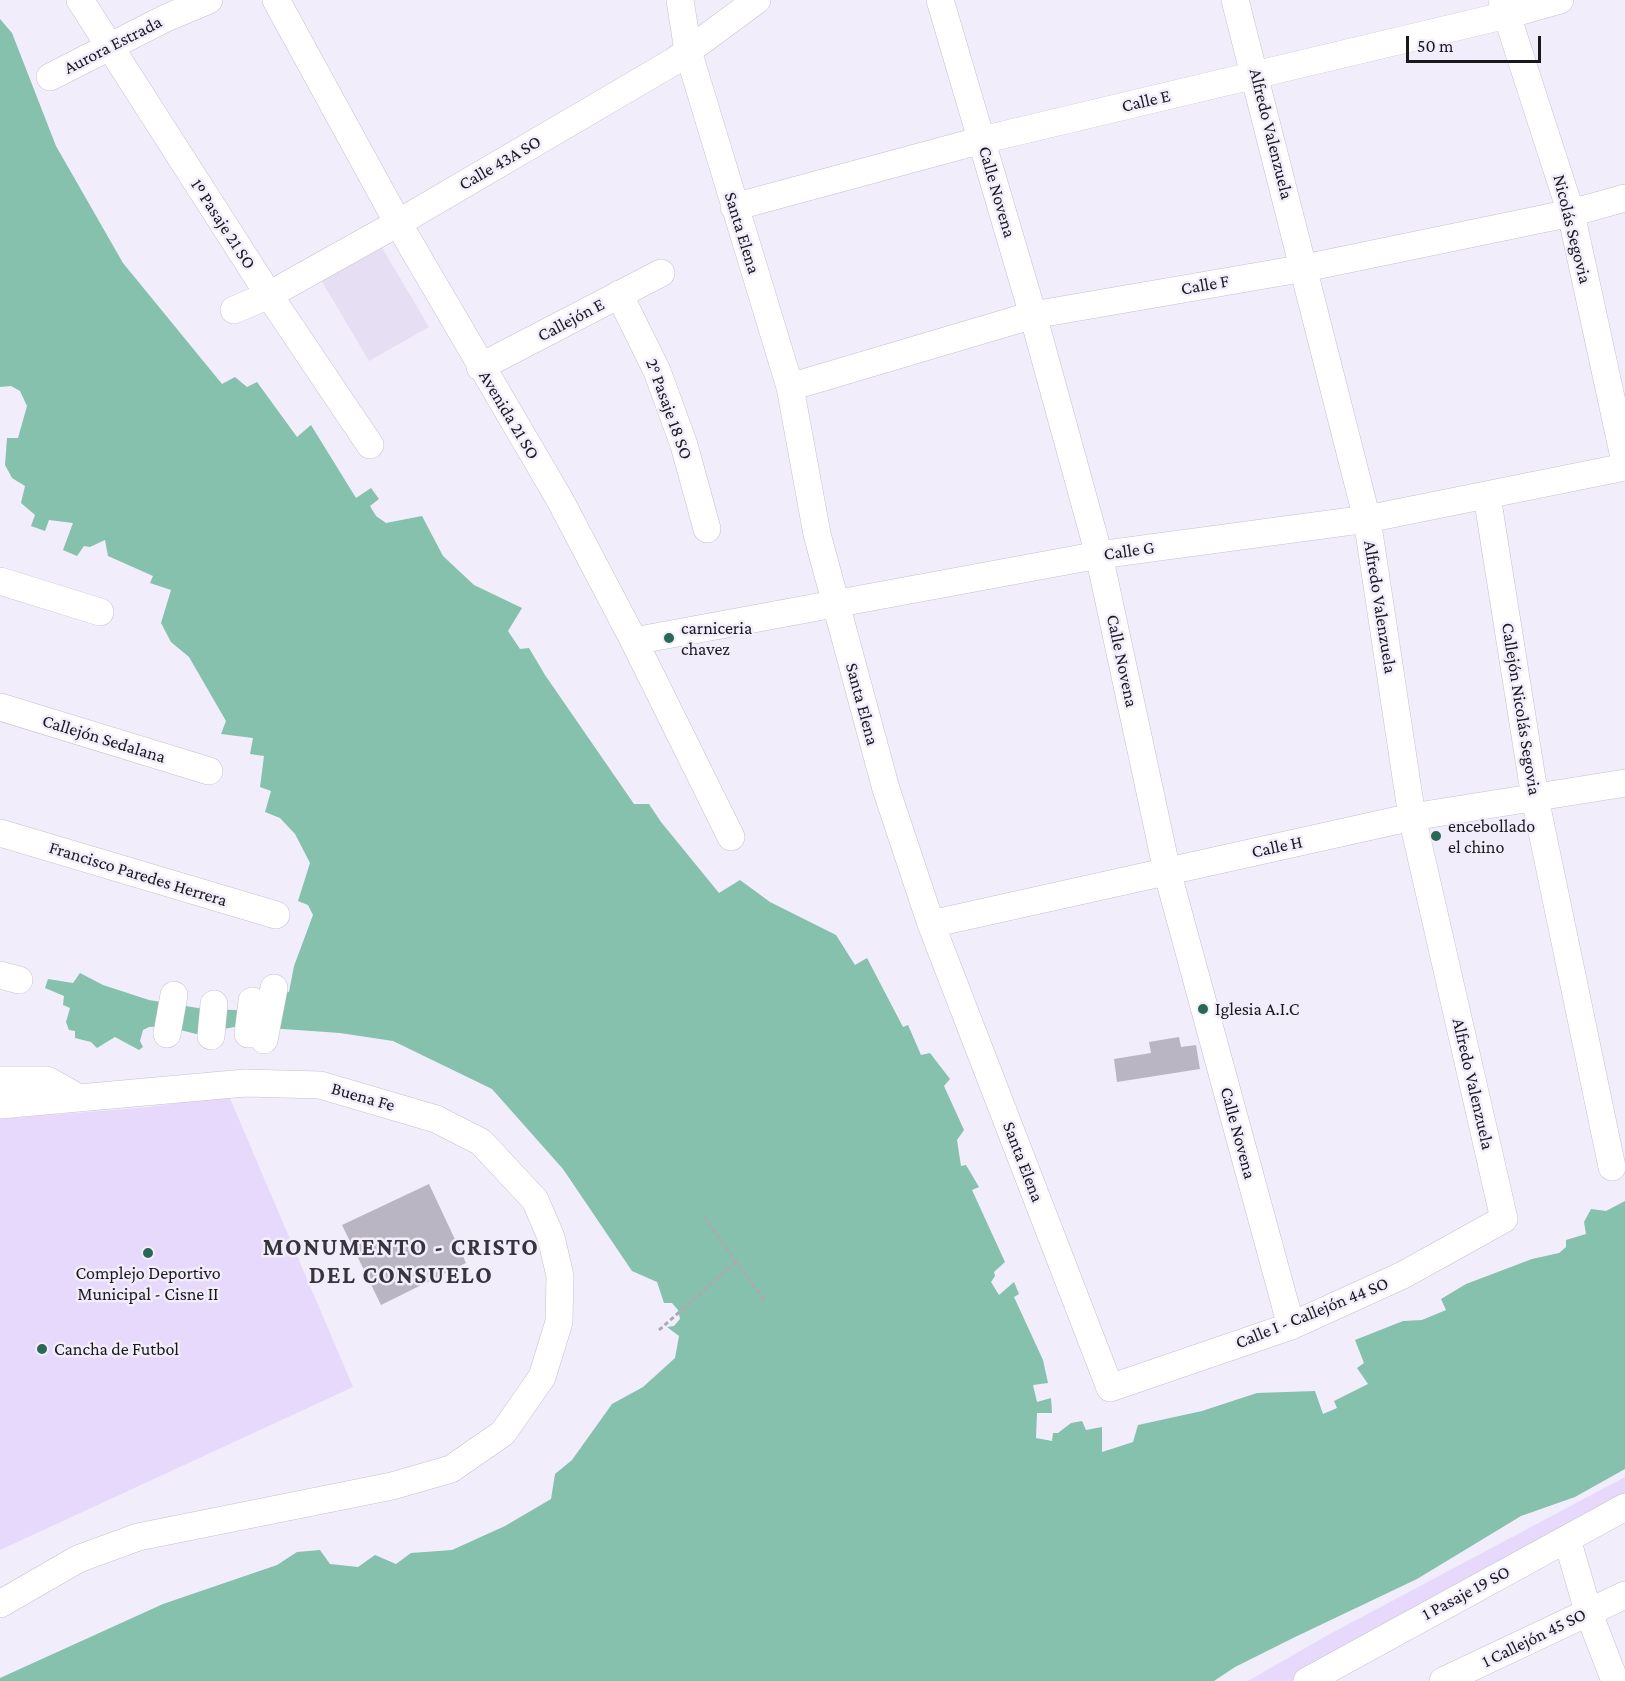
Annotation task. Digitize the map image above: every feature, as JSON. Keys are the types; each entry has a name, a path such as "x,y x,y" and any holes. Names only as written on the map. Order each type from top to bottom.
{"street":[{"name":"1º Pasaje 21 SO","path":"80,0 268,295 370,445"},
{"name":"Aurora Estrada","path":"50,77 166,18 209,0"},
{"name":"Avenida 21 SO","path":"276,0 398,223 480,367 560,500 634,641 731,837"},
{"name":"Santa Elena","path":"680,0 688,51 790,387 817,534 886,789 931,924 1110,1388"},
{"name":"Calle 43A SO","path":"234,310 268,295 398,223 688,51 757,0"},
{"name":"Calle Novena","path":"940,0 1033,315 1099,555 1167,871 1291,1326"},
{"name":"Alfredo Valenzuela","path":"1235,0 1256,75 1367,519 1413,817 1504,1219"},
{"name":"Calle E","path":"734,207 982,140 1256,75 1505,7 1560,0"},
{"name":"Nicolás Segovia","path":"1505,7 1571,213 1625,462"},
{"name":"Calle F","path":"790,387 1033,315 1305,268 1571,213 1625,198"},
{"name":"Callejón E","path":"480,367 661,273"},
{"name":"2° Pasaje 18 SO","path":"619,294 660,381 684,445 707,529"},
{"name":"Calle G","path":"634,641 1099,555 1367,519 1625,467"},
{"name":"Callejón Nicolás Segovia","path":"1487,496 1535,798 1612,1167"},
{"path":"0,581 100,612"},
{"name":"Callejón Sedalana","path":"0,707 209,771"},
{"name":"Calle H","path":"931,924 1413,817 1625,783"},
{"name":"Francisco Paredes Herrera","path":"0,833 276,915"},
{"path":"167,1034 172,997"},
{"path":"242,1000 237,1036 242,1000"},
{"path":"0,1080 47,1080 79,1098"},
{"name":"Buena Fe","path":"0,1105 245,1083 320,1085 436,1119 481,1142 535,1200 551,1237 560,1276 559,1322 542,1377 503,1433 451,1468 392,1486 138,1537 78,1559 0,1604"},
{"name":"Calle I - Callejón 44 SO","path":"1110,1388 1291,1326 1404,1275 1504,1219"},
{"name":"1 Pasaje 19 SO","path":"1307,1681 1625,1507"},
{"path":"1567,1539 1588,1611 1615,1681"},
{"name":"1 Callejón 45 SO","path":"1443,1681 1625,1594"}],"path":[{"path":"704,1217 765,1301"},
{"path":"659,1330 736,1262"}],"shaded area":[{"path":"0,19 12,33 56,146 123,263 222,384 235,377 247,387 257,382 297,437 311,425 356,498 371,488 379,499 370,506 376,516 386,523 422,516 443,556 474,585 522,608 508,631 520,649 529,648 545,675 634,804 649,804 719,893 740,880 770,902 836,935 855,965 867,958 903,1027 908,1025 921,1055 930,1053 950,1079 944,1086 964,1130 957,1140 961,1166 966,1165 979,1187 972,1190 1005,1262 994,1272 995,1276 991,1282 999,1295 1014,1282 1019,1294 1014,1297 1043,1360 1048,1383 1033,1385 1037,1402 1051,1398 1052,1413 1037,1413 1036,1438 1052,1441 1053,1433 1058,1433 1071,1423 1082,1421 1086,1430 1102,1427 1102,1452 1133,1442 1138,1425 1202,1411 1257,1393 1315,1391 1323,1414 1337,1408 1334,1401 1368,1384 1357,1368 1364,1363 1355,1340 1403,1321 1422,1320 1446,1310 1441,1299 1466,1284 1532,1259 1559,1253 1566,1247 1566,1240 1586,1234 1584,1222 1591,1209 1606,1211 1625,1201 1625,1469 1575,1497 1521,1516 1417,1579 1235,1667 1214,1681 0,1681 0,1678 163,1604 277,1565 297,1552 320,1550 330,1564 358,1567 375,1555 396,1564 411,1553 452,1550 505,1526 551,1499 555,1474 572,1460 612,1404 643,1387 675,1358 679,1336 667,1327 674,1326 680,1319 678,1310 672,1303 664,1303 657,1282 632,1271 563,1169 492,1089 393,1041 340,1033 240,1026 196,1034 165,1026 149,1027 143,1030 140,1041 143,1047 139,1050 115,1037 97,1048 91,1042 75,1038 75,1031 69,1030 66,1022 70,1008 63,1005 64,996 45,988 48,979 73,983 80,973 103,985 149,1000 204,1009 265,1011 269,989 289,992 294,966 313,915 308,905 298,901 310,863 295,834 280,818 265,812 271,791 260,787 264,756 250,754 253,738 221,734 226,721 189,657 171,642 161,623 171,590 150,583 153,576 108,556 105,540 90,547 84,546 77,556 63,550 73,523 49,520 45,531 31,526 35,515 21,503 25,486 12,478 5,465 7,438 18,438 27,406 20,391 11,386 0,387"},
{"path":"380,244 429,327 369,361 321,280"},
{"name":"Complejo Deportivo Municipal - Cisne II","path":"229,1096 353,1387 0,1550 0,1119 150,1107"},
{"path":"1625,1477 1625,1503 1298,1681 1248,1681 1328,1635"}],"building":[{"path":"1179,1037 1181,1047 1196,1045 1200,1069 1117,1082 1114,1059 1151,1053 1149,1042"},
{"path":"429,1184 466,1263 381,1305 342,1225"}],"place":[{"name":"carniceria chavez","path":"669,638"},
{"name":"encebollado el chino","path":"1436,836"},
{"name":"Iglesia A.I.C","path":"1203,1009"},
{"name":"Complejo Deportivo Municipal - Cisne II","path":"148,1253"},
{"name":"Cancha de Futbol","path":"42,1349"}],"district":[{"name":"MONUMENTO - CRISTO DEL CONSUELO","path":"401,1262"}]}
